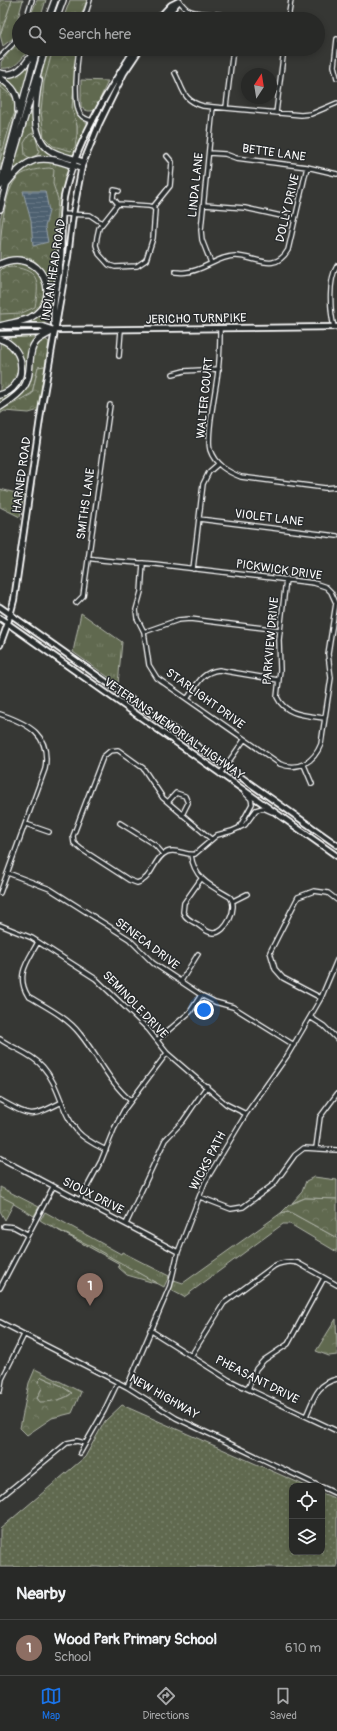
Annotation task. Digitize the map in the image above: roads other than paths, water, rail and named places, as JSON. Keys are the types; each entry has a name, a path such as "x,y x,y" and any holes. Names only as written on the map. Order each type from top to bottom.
{"highway":[{"path":"51,12 55,0"},
{"path":"59,12 63,0"},
{"path":"0,73 12,74 20,70 31,56"},
{"path":"0,209 3,185 18,118 35,56"},
{"path":"3,185 43,56"},
{"path":"42,60 36,101 40,138 46,147 54,152 83,162"},
{"path":"0,78 9,84 18,97 18,118"},
{"path":"3,185 27,163 37,159 55,160 82,168"},
{"path":"0,264 16,260 32,264 42,274 47,287 44,302 36,313 29,318 0,326"},
{"path":"0,407 16,396 27,382 31,351 34,345 39,339 55,330"},
{"path":"0,340 8,343 16,349 22,365 21,374 16,385 0,396"}],"main road":[{"path":"164,12 171,5 179,1"},
{"path":"170,12 179,1"},
{"name":"INDIAN HEAD ROAD","path":"55,330 54,314 61,255 62,214 65,195 73,165 102,102 131,56"},
{"name":"INDIAN HEAD ROAD","path":"55,330 68,256 73,214 83,162 98,124 124,73 135,56"},
{"name":"JERICHO TURNPIKE","path":"0,326 41,326 55,330"},
{"name":"JERICHO TURNPIKE","path":"0,334 41,333 55,330 335,327"},
{"name":"HARNED ROAD","path":"0,645 11,614 55,330"},
{"name":"VETERANS MEMORIAL HIGHWAY","path":"0,607 337,845"},
{"name":"VETERANS MEMORIAL HIGHWAY","path":"0,618 337,856"}],"street":[{"path":"28,12 32,0"},
{"path":"86,12 90,0"},
{"path":"289,12 291,0"},
{"path":"179,1 188,10 196,12"},
{"path":"337,39 334,66 337,78"},
{"path":"0,57 12,45"},
{"path":"78,56 76,82 79,112 83,117 93,121"},
{"path":"226,107 232,56"},
{"path":"276,113 283,56"},
{"path":"176,73 182,90 190,101 195,104 301,115 311,114 337,103"},
{"name":"LINDA LANE","path":"211,263 202,240 201,230 213,107"},
{"name":"BETTE LANE","path":"209,153 225,154 236,158 261,162 307,167 337,174"},
{"path":"118,204 97,231 96,245 99,254 106,262 115,267 140,265 146,260 152,244 154,207 170,186 172,162 167,156"},
{"name":"DOLLY DRIVE","path":"175,272 188,272 232,256 242,256 266,263 276,262 284,258 288,250 307,167"},
{"path":"119,191 114,190 113,198 118,204 154,207"},
{"path":"204,205 246,208 295,219"},
{"path":"62,214 90,215 102,223"},
{"path":"335,327 332,277 337,266"},
{"name":"WALTER COURT","path":"218,464 210,450 209,436 219,369 220,328"},
{"path":"119,356 121,330"},
{"path":"173,374 184,371 219,369"},
{"name":"SMITHS LANE","path":"76,603 82,596 110,406"},
{"path":"193,569 203,484 209,472 218,464 229,472 241,477 325,488 337,487"},
{"name":"VIOLET LANE","path":"199,519 337,536"},
{"name":"PICKWICK DRIVE","path":"88,558 286,579 321,584 332,592 336,603 328,654 331,678 318,752 304,765"},
{"name":"STARLIGHT DRIVE","path":"143,563 141,592 136,610 137,618 144,632 151,671 157,678 280,764 294,767 304,765"},
{"name":"PARKVIEW DRIVE","path":"286,579 280,630 277,697 285,709 292,712 324,718"},
{"path":"144,632 178,620 190,618 280,630"},
{"path":"332,629 337,630"},
{"path":"187,699 204,674 211,671 219,670 278,680"},
{"path":"0,714 26,724 34,730 40,738 47,758 45,769 26,824 0,893"},
{"path":"220,774 244,740"},
{"path":"211,839 160,794 143,768 121,752 114,750 105,754 101,760 74,836 74,843 80,850 134,882 144,880 163,854 172,850 191,855 198,852 211,839 221,833 245,825 254,812 259,808 263,808 277,814"},
{"path":"304,765 312,784"},
{"path":"236,785 251,800 252,804 239,828"},
{"path":"168,802 176,793 185,796 188,804 182,815"},
{"path":"120,823 155,845 163,854"},
{"path":"26,824 49,832"},
{"path":"191,855 192,864 200,879 230,897 233,901 233,912 224,929 218,933 210,933 187,918 183,912 183,906 200,879"},
{"name":"SENECA DRIVE","path":"8,873 50,889 129,940 154,963 201,995 216,1002 233,1007 294,1045"},
{"path":"321,998 283,978 275,969 270,952 298,898 314,891 328,893 337,900"},
{"path":"233,901 247,894"},
{"name":"SEMINOLE DRIVE","path":"0,925 24,934 96,979 135,1016 167,1053 226,1104 246,1114"},
{"path":"38,942 23,970 21,981 24,990 28,996 71,1024 80,1034 109,1077 121,1092 130,1100"},
{"path":"181,981 198,954"},
{"name":"WICKS PATH","path":"127,1387 170,1286 178,1252 205,1182 246,1114 294,1045 321,998 337,960"},
{"path":"157,1040 190,1012 201,995"},
{"path":"310,1017 324,1026 337,1039"},
{"path":"0,1038 43,1066 50,1076 72,1124 78,1133 88,1141 106,1150"},
{"path":"80,1200 106,1150 118,1119 130,1100 167,1053"},
{"path":"126,1224 165,1140 183,1121 207,1086"},
{"path":"316,1148 320,1117 337,1094"},
{"path":"0,1100 26,1114 34,1114 45,1111 62,1102"},
{"path":"200,1197 231,1209 242,1207 274,1184 295,1155 304,1148 337,1150"},
{"name":"SIOUX DRIVE","path":"0,1158 178,1252"},
{"path":"0,1288 53,1187"},
{"path":"4,1226 14,1227 27,1234"},
{"path":"192,1356 224,1303 281,1262 292,1261 298,1263 337,1285"},
{"path":"248,1389 256,1369 264,1360 288,1344 324,1278"},
{"name":"NEW HIGHWAY","path":"0,1322 118,1382 176,1418 313,1483"},
{"name":"PHEASANT DRIVE","path":"150,1330 229,1380 337,1431"},
{"path":"0,1391 1,1379 24,1335"},
{"path":"306,1416 318,1389 328,1382 337,1379"},
{"path":"80,1453 104,1411 118,1382"},
{"path":"0,1498 67,1443 77,1441 85,1442"},
{"name":"NEW HIGHWAY","path":"325,1489 337,1494"}],"water":[{"path":"23,191 45,191 49,211 45,227 48,242 33,246 31,221"}],"place":[{"name":"Wood Park Primary School","path":"90,1306"}]}
